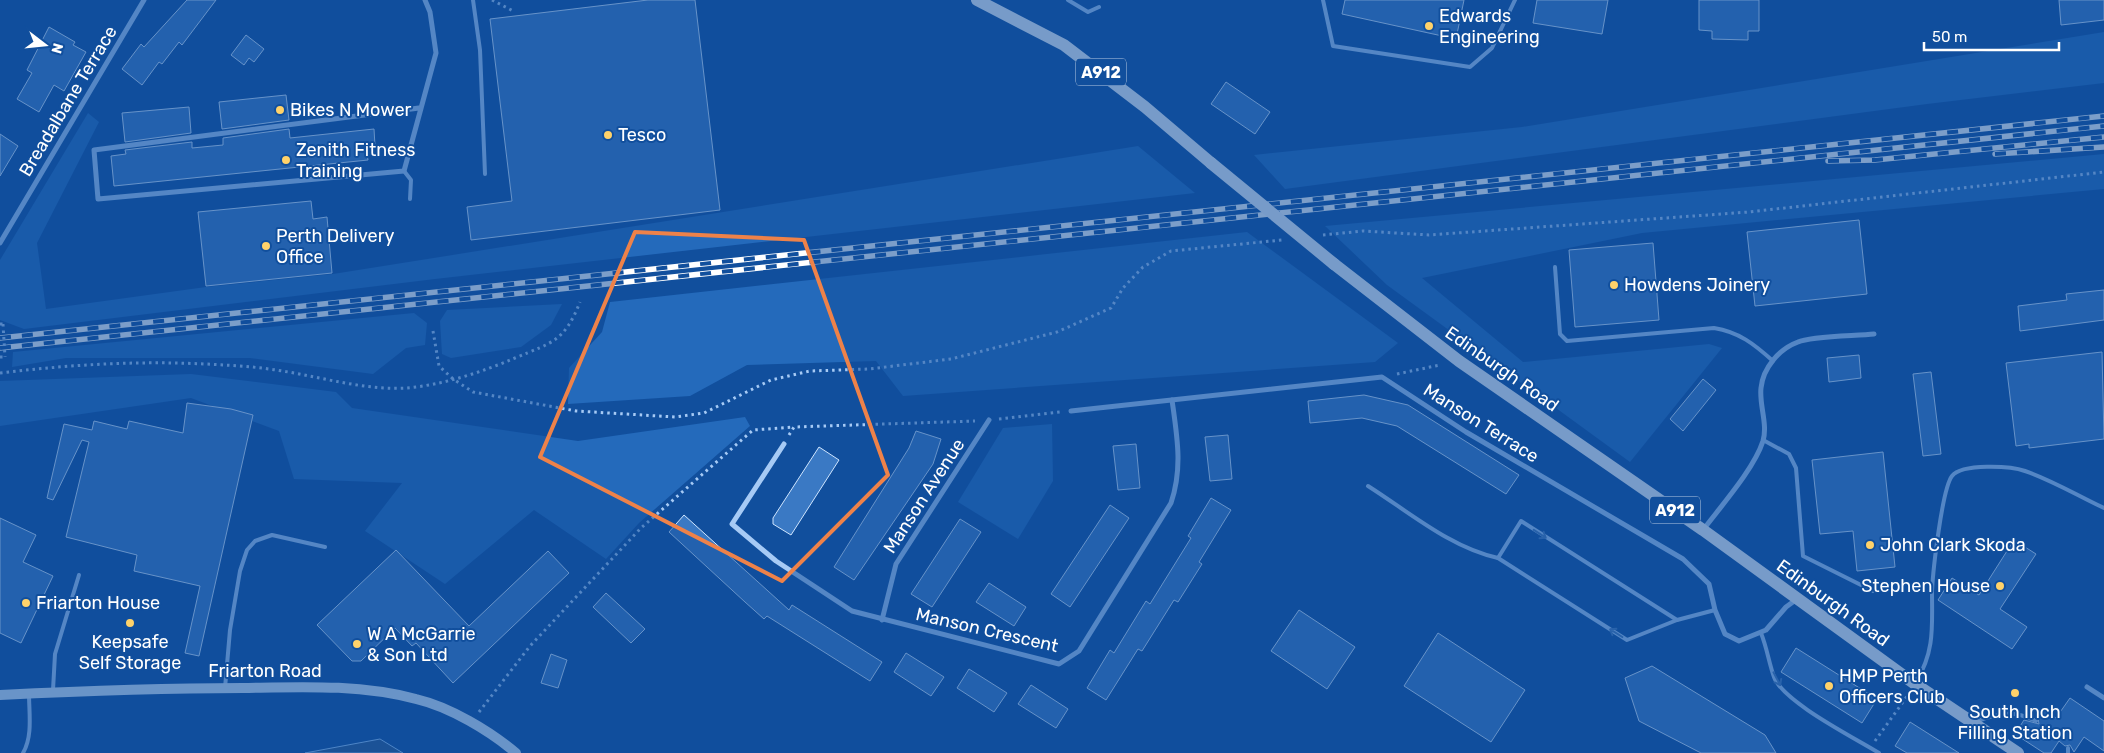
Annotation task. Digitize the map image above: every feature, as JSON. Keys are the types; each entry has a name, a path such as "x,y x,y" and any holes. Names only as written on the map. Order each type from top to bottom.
{"main road":[{"name":"Edinburgh Road","path":"977,0 1064,45 1145,107 1334,264 1459,361 1703,530 1915,684 2018,753"}],"street":[{"name":"Breadalbane Terrace","path":"0,243 144,0"},
{"path":"419,108 94,150 98,199 404,171 419,108 436,53 430,12 425,0"},
{"path":"1703,530 1756,458 1763,440 1761,387 1764,373 1773,360 1784,349 1799,341 1874,334"},
{"path":"1071,411 1382,377"},
{"name":"Manson Terrace","path":"1382,377 1466,432 1683,559 1709,584 1715,610 1725,634 1739,641 1761,633 1786,607 1797,599"},
{"name":"Manson Crescent","path":"784,444 732,524 776,561 852,611 1059,664 1079,651 1171,503 1178,484 1179,455 1172,400"},
{"name":"Manson Avenue","path":"882,620 896,564 989,420"},
{"name":"Friarton Road","path":"0,695 112,689 326,687 370,690 418,699 471,723 502,741 516,753"},
{"path":"2087,687 2104,698"}],"lane":[{"path":"473,0 480,50 485,174"},
{"path":"1068,0 1088,12 1099,7"},
{"path":"1323,0 1333,46 1470,67 1492,48 1515,0"},
{"path":"404,171 411,180 410,200"},
{"path":"1555,267 1560,334 1567,341 1714,328 1730,331 1748,340 1773,360"},
{"path":"1763,440 1789,454 1796,468 1803,556 1873,591"},
{"path":"1915,684 1924,669 1932,641 1934,568 1944,495 1952,475 1966,468 2024,471 2104,508"},
{"path":"1368,486 1462,546 1481,554 1498,558 1627,640 1677,620 1715,610"},
{"path":"1498,558 1521,521 1677,620"},
{"path":"225,688 230,630 240,571 247,550 255,541 272,535 325,547"},
{"path":"53,693 55,654 79,575"},
{"path":"1761,633 1770,655 1774,679 1794,701 1879,753"},
{"path":"23,753 27,746 30,731 29,694"},
{"path":"1973,723 2000,713 2020,713 2036,721"},
{"path":"2068,748 2068,753"}],"path":[{"path":"492,0 515,12"},
{"path":"1316,236 1363,231 1429,235 1749,212 2104,172"},
{"path":"433,331 439,366 453,379 473,392 576,412 675,417 704,413 771,380 810,371 869,369 951,359 1057,332 1111,308 1123,288 1143,266 1171,251 1288,239"},
{"path":"0,373 71,364 141,361 224,365 293,373 360,385 406,388 491,369 559,340 572,322 580,302"},
{"path":"0,357 5,357 1,324"},
{"path":"1382,377 1459,361"},
{"path":"471,723 530,646 641,528 753,430 794,426 989,420 1071,411"},
{"path":"784,444 794,426"},
{"path":"1871,748 1915,684"}],"highlighted area":[{"path":"635,232 804,240 888,475 782,581 540,457"}],"shaded area":[{"path":"2104,32 2104,83 1927,104 1285,189 1254,155 1522,127"},
{"path":"88,113 99,122 37,243 46,309 206,287 333,274 1138,146 1195,193 435,279 24,329 0,320 0,260"},
{"path":"2104,154 2104,189 1642,233 1422,278 1523,362 1709,344 1722,348 1630,462 1387,285 1325,226"},
{"path":"1247,232 1398,343 1375,362 903,396 876,361 747,365 690,396 568,404 569,368 602,332 610,302"},
{"path":"562,304 551,325 521,347 451,358 442,354 440,321 447,310"},
{"path":"414,313 427,323 425,345 406,348 373,374 250,358 66,358 12,367 13,352"},
{"path":"191,374 336,392 352,408 578,441 745,417 750,426 639,523 606,559 534,510 445,584 365,531 402,483 294,479 279,431 191,398 0,426 0,381"},
{"path":"1052,424 1053,481 1018,539 958,502 1003,428"},
{"path":"380,739 403,753 305,753"}],"building":[{"path":"187,0 216,0 182,45 179,42 162,64 159,62 142,85 122,69 141,44 144,47"},
{"name":"Tesco","path":"648,0 695,0 720,210 471,240 467,207 512,201 490,19"},
{"name":"Edwards Engineering","path":"1345,0 1464,0 1456,39 1342,14"},
{"path":"1537,0 1608,0 1602,34 1533,23"},
{"path":"1699,0 1759,0 1759,31 1748,31 1748,40 1712,39 1712,31 1699,30"},
{"path":"2059,0 2104,0 2104,20 2061,25"},
{"path":"49,27 75,42 73,45 86,52 64,91 54,85 39,112 17,99 32,73 27,70"},
{"path":"246,35 264,49 254,62 249,58 244,65 231,55"},
{"path":"1226,82 1270,112 1255,134 1211,104"},
{"path":"286,95 289,120 222,129 219,102"},
{"path":"189,107 191,133 125,142 122,113"},
{"path":"289,129 290,138 374,129 375,146 366,147 368,160 114,186 111,156 126,154 125,150 192,142 192,148 223,145 223,138"},
{"path":"0,134 18,146 0,176"},
{"name":"Perth Delivery Office","path":"311,201 313,219 327,217 332,273 206,286 198,212"},
{"path":"1859,220 1867,294 1755,306 1747,232"},
{"name":"Howdens Joinery","path":"1653,243 1659,320 1575,327 1569,250"},
{"path":"2104,290 2104,320 2020,331 2018,306 2067,300 2066,294"},
{"path":"2102,352 2104,439 2029,448 2029,444 2016,446 2006,363"},
{"path":"1859,355 1861,378 1829,382 1827,358"},
{"path":"1931,372 1941,454 1923,456 1913,374"},
{"path":"1703,379 1716,390 1683,431 1670,419"},
{"path":"1364,395 1408,405 1519,475 1506,494 1397,426 1362,418 1310,423 1308,401"},
{"path":"187,403 231,409 253,415 199,656 185,653 200,586 134,571 137,555 66,537 89,442 82,440 53,500 47,498 64,424 92,430 94,421 127,429 129,421 183,433"},
{"path":"916,431 941,439 933,464 854,580 834,567 909,448"},
{"path":"1228,435 1232,479 1210,481 1205,437"},
{"path":"1136,444 1140,488 1118,490 1113,446"},
{"path":"819,447 839,460 791,535 773,524 773,518"},
{"path":"1883,452 1895,567 1857,571 1853,531 1820,534 1812,460"},
{"path":"1211,498 1231,510 1199,562 1202,564 1178,602 1174,600 1142,651 1138,649 1106,700 1087,688 1110,650 1114,653 1146,601 1150,604 1191,538 1188,536"},
{"path":"1110,505 1129,518 1070,607 1051,594"},
{"path":"684,515 789,610 792,605 882,662 870,681 767,616 764,619 669,532"},
{"path":"0,518 36,535 23,562 53,576 21,643 0,633"},
{"path":"960,519 981,532 932,607 911,594"},
{"name":"Stephen House","path":"2014,540 2036,554 2000,609 2027,627 2012,649 1938,600 1952,578 1979,595"},
{"path":"396,550 469,626 548,551 569,573 453,683 416,643 412,646 395,628 361,661 352,661 317,625"},
{"path":"989,583 1026,607 1014,626 976,602"},
{"path":"606,593 645,629 631,643 593,607"},
{"path":"1299,610 1355,647 1327,689 1271,651"},
{"path":"1438,633 1525,690 1491,742 1404,686"},
{"name":"HMP Perth Officers Club","path":"1796,648 1877,699 1862,723 1781,672"},
{"path":"906,653 944,677 931,696 894,672"},
{"path":"551,654 567,660 558,688 541,683"},
{"path":"1652,666 1765,735 1776,753 1701,753 1639,721 1625,678"},
{"path":"969,669 1007,693 994,712 957,688"},
{"path":"1031,685 1068,709 1056,728 1018,704"},
{"path":"2070,698 2104,721 2104,751 2084,737 2074,752 2070,745 2065,746 2059,741 2051,753 2044,753 2015,734 2024,720 2039,724 2038,718 2043,709 2056,718"},
{"path":"1910,722 1959,753 1907,753 1895,746"}],"railway":[{"path":"0,338 2104,116"},
{"path":"0,348 2104,126"},
{"path":"1828,161 1875,160 2104,137"},
{"path":"1995,154 2104,147"}],"place":[{"name":"Edwards Engineering","path":"1429,26"},
{"name":"Bikes N Mower","path":"280,110"},
{"name":"Tesco","path":"608,135"},
{"name":"Zenith Fitness Training","path":"286,160"},
{"name":"Perth Delivery Office","path":"266,246"},
{"name":"Howdens Joinery","path":"1614,285"},
{"name":"John Clark Skoda","path":"1870,545"},
{"name":"Stephen House","path":"2000,586"},
{"name":"Friarton House","path":"26,603"},
{"name":"Keepsafe Self Storage","path":"130,623"},
{"name":"W A McGarrie & Son Ltd","path":"357,644"},
{"name":"HMP Perth Officers Club","path":"1829,686"},
{"name":"South Inch Filling Station","path":"2015,693"}]}
